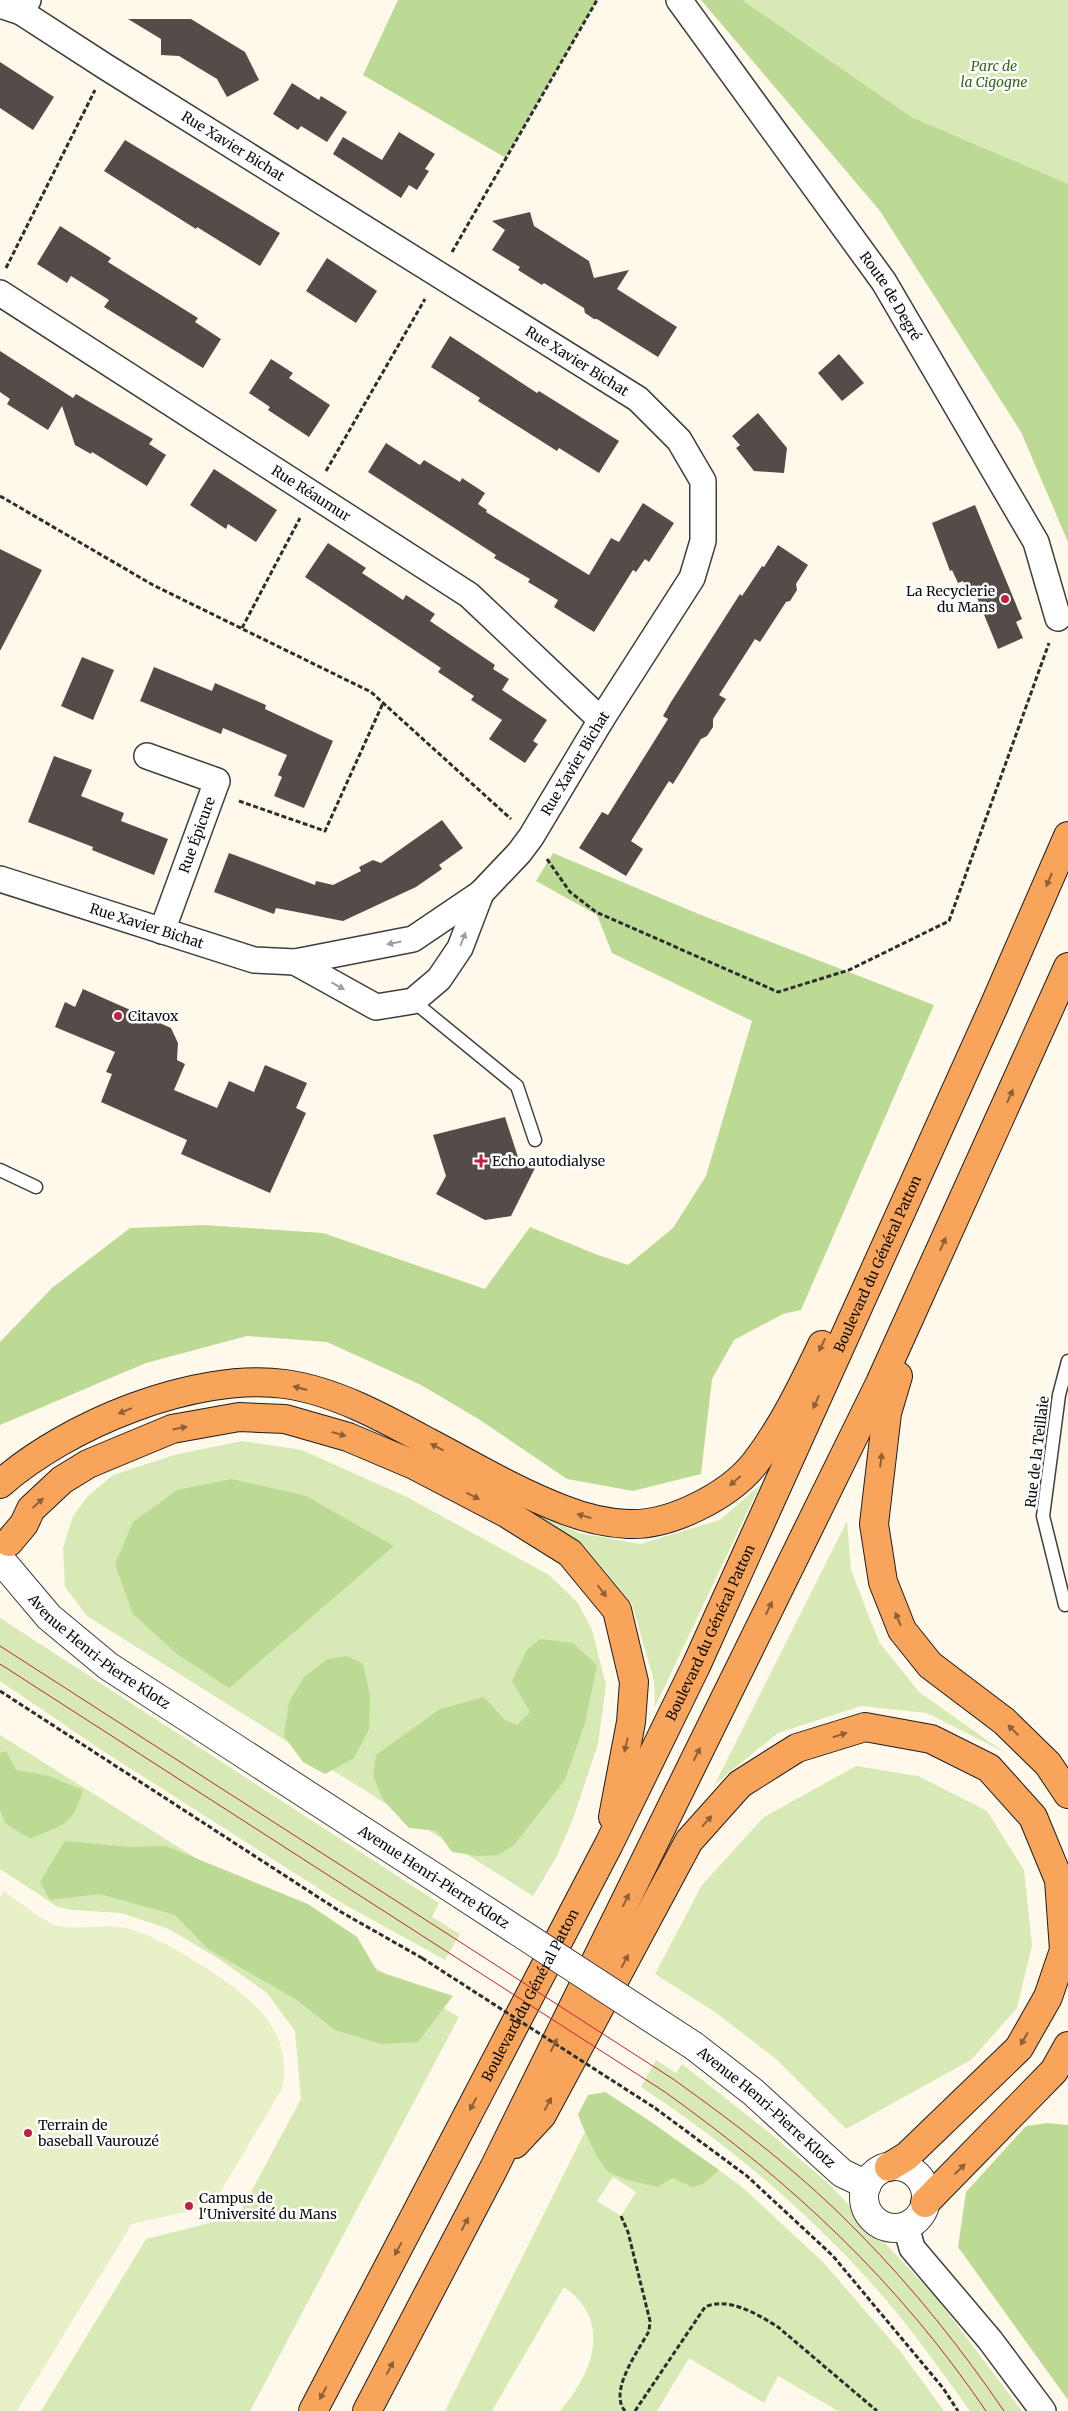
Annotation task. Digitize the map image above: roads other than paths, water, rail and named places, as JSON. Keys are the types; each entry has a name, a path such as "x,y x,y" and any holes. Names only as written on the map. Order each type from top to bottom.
{"highway":[{"name":"Boulevard du Général Patton","path":"313,2411 609,1844 696,1666 994,1006 1068,836"},
{"path":"367,2411 494,2168 876,1392 1068,967"},
{"path":"0,1484 16,1470 43,1452 89,1426 136,1407 176,1395 240,1382 286,1384 363,1409 499,1480 563,1510 596,1519 629,1524 659,1520 689,1510 733,1484 754,1464 778,1428 814,1361 953,1062 994,1006"},
{"path":"923,1289 887,1413 874,1524 883,1582 902,1630 930,1665 1004,1720 1048,1764 1068,1794"},
{"path":"4,1551 24,1524 31,1509 62,1480 88,1464 172,1429 239,1417 285,1419 348,1437 414,1465 506,1513 570,1553 617,1610 634,1682 631,1722 621,1766 609,1844"},
{"path":"494,2168 542,2115 689,1842 740,1784 797,1748 865,1727 931,1739 989,1768 1032,1817 1059,1880 1064,1950 1048,1997 1019,2048 907,2156 889,2166"},
{"path":"925,2203 1054,2071 1068,2046"}],"street":[{"name":"Route de Degré","path":"679,0 884,282 1036,542 1058,618"},
{"name":"Rue Xavier Bichat","path":"0,878 162,932 254,960 295,962 413,939 481,893 519,853 531,837 601,720 692,578 703,541 703,482 679,440 638,399 106,68 16,5"},
{"name":"Rue Réaumur","path":"2,282 313,495 469,595 601,720"},
{"name":"Rue Épicure","path":"147,756 217,781 162,932"},
{"name":"Rue Xavier Bichat","path":"295,962 376,1007 413,1001 439,979 460,948 481,893"},
{"path":"0,1468 43,1452"},
{"name":"Avenue Henri-Pierre Klotz","path":"4,1551 49,1617 108,1666 694,2046 753,2092 842,2173 867,2185"},
{"path":"889,2166 909,2169 923,2183 926,2193 925,2203 922,2213 915,2220 906,2226 896,2228 877,2221 866,2205 867,2185 872,2176 889,2166"},
{"path":"906,2226 912,2248 990,2340 1043,2411"}],"lane":[{"path":"413,1001 518,1086 535,1140"},
{"path":"0,1170 36,1187"},
{"name":"Rue de la Teillaie","path":"1065,1605 1043,1516 1058,1395 1068,1361"}],"tram line":[{"path":"0,1646 673,2079 722,2115 794,2172 839,2213 880,2255 971,2364 1004,2411"},
{"path":"0,1664 665,2092 712,2126 799,2198 879,2276 952,2363 986,2411"}],"place":[{"name":"La Recyclerie du Mans","path":"1005,599"},
{"name":"Citavox","path":"118,1016"},
{"name":"Echo autodialyse","path":"481,1161"},
{"name":"Terrain de baseball Vaurouzé","path":"28,2133"},
{"name":"Campus de l'Université du Mans","path":"189,2206"}],"park label":[{"name":"Parc de la Cigogne","path":"994,74"}]}
